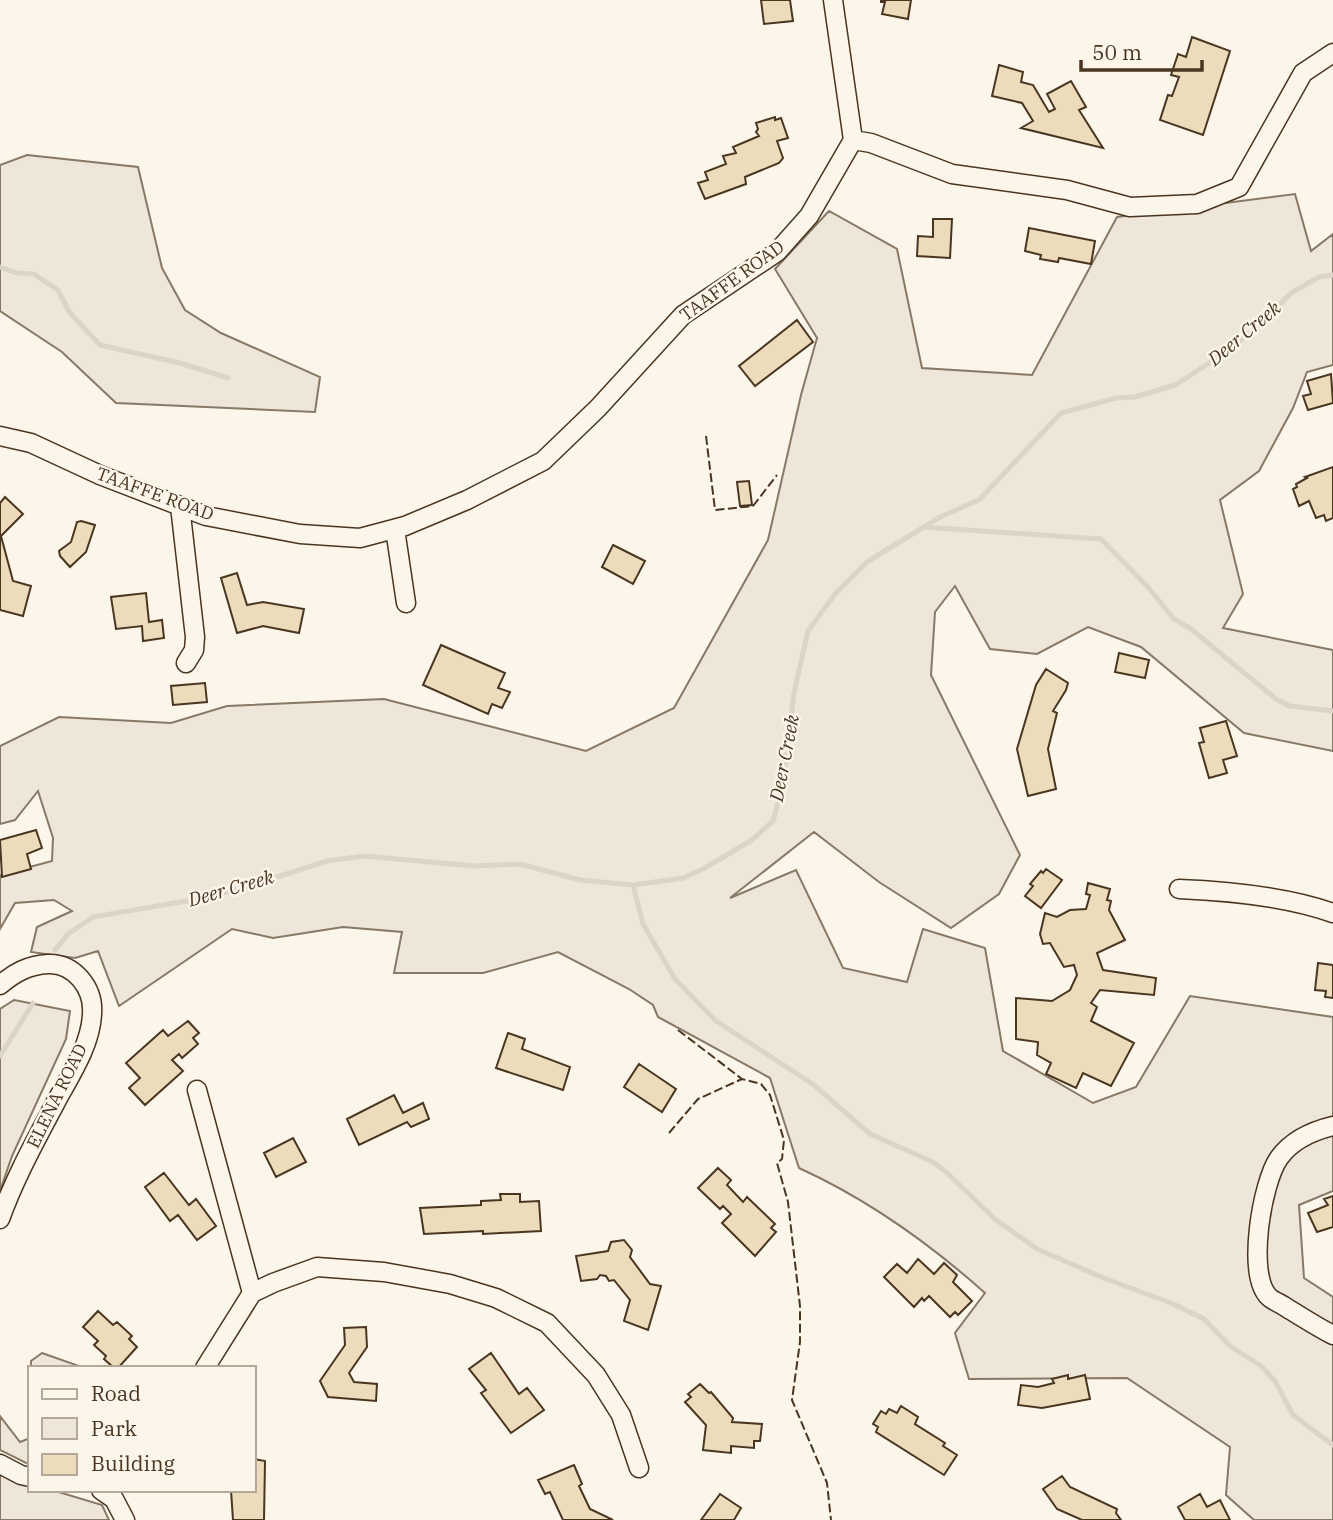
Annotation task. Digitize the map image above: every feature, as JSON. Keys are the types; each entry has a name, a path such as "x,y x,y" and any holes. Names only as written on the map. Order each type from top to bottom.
{"street":[{"path":"833,0 853,141 871,143 952,174 1067,190 1130,207 1197,204 1240,187 1303,73 1333,53"},
{"name":"TAAFFE ROAD","path":"0,436 31,443 100,475 206,516 300,534 360,538 395,529 449,508 543,461 598,408 683,315 777,252 809,216 853,141"},
{"path":"180,506 195,637 194,650 187,663"},
{"path":"395,529 406,603"},
{"path":"1179,890 1220,891 1333,913"},
{"name":"ELENA ROAD","path":"0,985 12,975 33,965 57,964 80,979 88,990 92,1014 80,1055 11,1188 0,1219"},
{"path":"197,1090 252,1293"},
{"path":"1333,1126 1317,1130 1294,1143 1279,1158 1262,1205 1258,1256 1260,1283 1269,1297 1333,1335"},
{"path":"206,1366 252,1293 317,1267 384,1272 450,1284 496,1298 547,1323 596,1375 621,1416 639,1468"},
{"path":"0,1464 28,1477"},
{"path":"112,1493 125,1520"}],"green space":[{"path":"27,155 138,167 162,268 185,310 221,333 320,377 315,412 116,403 62,352 0,311 0,165"},
{"path":"1295,194 1311,251 1333,234 1333,365 1307,372 1293,408 1259,471 1220,500 1243,594 1223,628 1333,650 1333,751 1244,733 1141,647 1088,627 1037,654 990,649 955,586 935,612 931,675 1020,855 999,894 951,928 879,882 814,832 730,898 796,870 843,968 907,982 923,929 985,948 1003,1051 1093,1103 1136,1087 1190,996 1333,1017 1333,1191 1299,1205 1304,1278 1333,1297 1333,1520 1254,1520 1226,1495 1230,1447 1127,1378 969,1379 955,1333 985,1293 897,1223 799,1168 770,1078 658,1017 653,1005 629,989 558,952 483,973 394,973 402,932 343,927 273,938 232,929 119,1006 98,951 75,958 31,952 37,927 72,911 54,900 15,903 0,929 0,875 52,861 53,838 38,791 15,820 0,824 0,746 59,717 171,723 227,706 384,699 586,751 674,708 768,540 801,395 817,338 775,269 829,211 897,249 922,368 1032,375 1117,217"},
{"path":"14,1000 70,1011 66,1039 12,1156 0,1191 0,1009"},
{"path":"42,1353 79,1366 31,1366 31,1361"},
{"path":"0,1416 20,1442 28,1439 28,1464 0,1450"},
{"path":"0,1475 28,1483 28,1492 59,1492 102,1505 109,1520 0,1520"}],"building":[{"path":"761,0 790,0 793,21 764,24"},
{"path":"881,0 911,0 908,19 882,14 885,2"},
{"path":"1192,37 1230,51 1203,135 1160,120 1168,95 1172,96 1179,77 1171,75 1178,54 1186,57"},
{"path":"999,65 1023,72 1021,82 1033,85 1049,112 1055,109 1047,94 1071,81 1086,107 1079,110 1103,148 1021,128 1033,121 1022,103 992,96"},
{"path":"775,117 775,120 781,118 788,138 777,141 783,158 779,163 745,177 746,184 705,199 698,183 708,180 705,172 726,164 723,156 736,153 733,147 759,136 756,123"},
{"path":"933,219 952,219 950,258 917,256 918,236 933,237"},
{"path":"1029,228 1095,241 1091,264 1059,258 1058,262 1040,259 1041,255 1025,251"},
{"path":"797,320 813,342 755,386 739,366"},
{"path":"1331,374 1333,403 1308,410 1303,396 1311,394 1307,381"},
{"path":"1333,467 1333,518 1326,521 1324,515 1316,518 1309,501 1299,506 1293,489 1307,478 1305,477"},
{"path":"749,481 752,505 740,506 737,482"},
{"path":"5,497 23,514 1,536 13,581 31,586 23,616 0,610 0,503"},
{"path":"77,522 95,525 86,552 70,567 59,551 71,542"},
{"path":"613,545 645,561 633,584 602,567"},
{"path":"237,573 247,605 263,602 304,609 299,633 263,626 237,633 221,578"},
{"path":"146,593 149,622 162,620 164,638 143,641 142,626 116,629 111,597"},
{"path":"441,645 505,673 498,688 510,692 502,708 492,704 488,714 423,685"},
{"path":"1119,653 1149,660 1145,678 1115,672"},
{"path":"1046,669 1068,683 1053,711 1057,713 1048,749 1056,789 1028,796 1017,749 1036,685"},
{"path":"205,683 207,702 173,705 171,686"},
{"path":"1226,721 1237,756 1223,760 1227,773 1209,778 1199,743 1204,742 1200,728"},
{"path":"36,830 42,848 27,854 31,869 2,877 0,840"},
{"path":"1046,869 1062,880 1041,908 1025,896 1033,886 1030,884"},
{"path":"1088,883 1110,889 1107,900 1111,901 1109,910 1125,940 1097,953 1103,970 1156,978 1154,995 1100,990 1091,1003 1097,1007 1091,1021 1134,1043 1111,1086 1083,1073 1076,1088 1046,1074 1051,1063 1037,1055 1038,1042 1016,1039 1016,998 1052,1001 1070,990 1077,975 1074,965 1064,967 1050,943 1043,944 1040,934 1045,913 1057,917 1070,910 1086,909 1090,895 1086,894"},
{"path":"1318,963 1333,965 1333,998 1325,997 1326,991 1315,990"},
{"path":"188,1021 199,1033 193,1038 198,1044 182,1058 179,1054 172,1060 183,1071 145,1105 129,1088 140,1078 126,1063 163,1030 168,1036"},
{"path":"508,1033 525,1039 522,1049 570,1067 563,1090 496,1068"},
{"path":"639,1064 676,1089 662,1112 624,1087"},
{"path":"394,1095 403,1113 423,1103 429,1119 411,1127 407,1122 359,1145 347,1119"},
{"path":"293,1138 306,1162 276,1177 264,1153"},
{"path":"718,1168 731,1180 727,1185 743,1202 747,1197 775,1224 771,1228 776,1232 755,1256 722,1223 731,1214 723,1206 720,1209 698,1188"},
{"path":"164,1173 189,1205 196,1199 216,1226 197,1240 178,1215 170,1221 145,1187"},
{"path":"500,1194 520,1194 520,1202 539,1201 541,1231 424,1234 420,1208 481,1205 481,1201 501,1200"},
{"path":"1333,1196 1333,1227 1317,1232 1308,1213 1328,1205 1324,1199"},
{"path":"624,1240 632,1250 630,1257 650,1284 661,1286 648,1330 624,1321 630,1300 614,1280 609,1281 606,1276 600,1275 597,1279 581,1281 576,1256 608,1251 611,1242"},
{"path":"918,1259 934,1274 944,1263 957,1275 953,1282 972,1301 958,1315 955,1312 950,1317 929,1296 924,1301 922,1298 914,1307 884,1277 897,1264 907,1273"},
{"path":"98,1311 113,1325 117,1322 132,1336 129,1339 137,1347 120,1366 112,1366 94,1345 98,1341 83,1327"},
{"path":"366,1327 367,1347 349,1373 354,1382 377,1384 376,1401 328,1397 320,1381 345,1345 344,1328"},
{"path":"491,1353 519,1394 527,1388 544,1410 511,1433 481,1393 486,1390 469,1369"},
{"path":"1068,1375 1068,1379 1085,1375 1090,1399 1042,1408 1018,1405 1021,1385 1038,1387 1054,1383 1052,1379"},
{"path":"700,1384 711,1392 733,1418 732,1422 762,1424 760,1441 754,1441 754,1448 731,1446 731,1453 703,1450 706,1425 685,1402 691,1397 688,1394"},
{"path":"901,1406 918,1417 915,1424 945,1443 943,1446 957,1455 944,1475 876,1432 878,1427 873,1424 881,1411 886,1414 889,1409 897,1413"},
{"path":"256,1459 265,1461 264,1520 233,1520 231,1492 256,1492"},
{"path":"574,1465 582,1484 579,1486 590,1509 613,1520 563,1520 550,1492 545,1494 538,1480"},
{"path":"1062,1476 1070,1487 1117,1509 1116,1513 1121,1520 1082,1520 1057,1509 1043,1489"},
{"path":"720,1494 741,1508 734,1520 701,1520"},
{"path":"1200,1494 1207,1507 1220,1500 1230,1520 1185,1520 1178,1507"}],"waterway":[{"path":"0,267 17,273 34,274 58,290 70,313 100,345 180,363 228,378"},
{"name":"Deer Creek","path":"55,950 68,934 93,917 193,900 236,890 327,861 364,856 474,866 520,864 580,880 633,885 683,878 703,869 752,840 773,821 783,784 794,693 808,631 835,594 867,562 940,517 979,500 1061,413 1116,398 1135,397 1175,385 1225,353 1264,321 1291,293 1319,277 1333,275"},
{"path":"923,527 1101,539 1147,586 1174,619 1191,629 1276,699 1289,706 1333,711"},
{"path":"633,885 643,924 675,979 716,1021 814,1085 870,1134 933,1162 996,1220 1037,1249 1204,1319 1230,1346 1261,1366 1275,1381 1293,1415 1333,1445"},
{"name":"Deer Creek","path":"0,1056 33,1003"}],"fence":[{"path":"706,436 715,510 753,506 777,475"},
{"path":"678,1030 742,1079"},
{"path":"669,1133 698,1099 742,1079 761,1084 770,1095 784,1140 782,1159 777,1163 788,1202 800,1306 800,1342 792,1400 827,1483 831,1520"}]}
